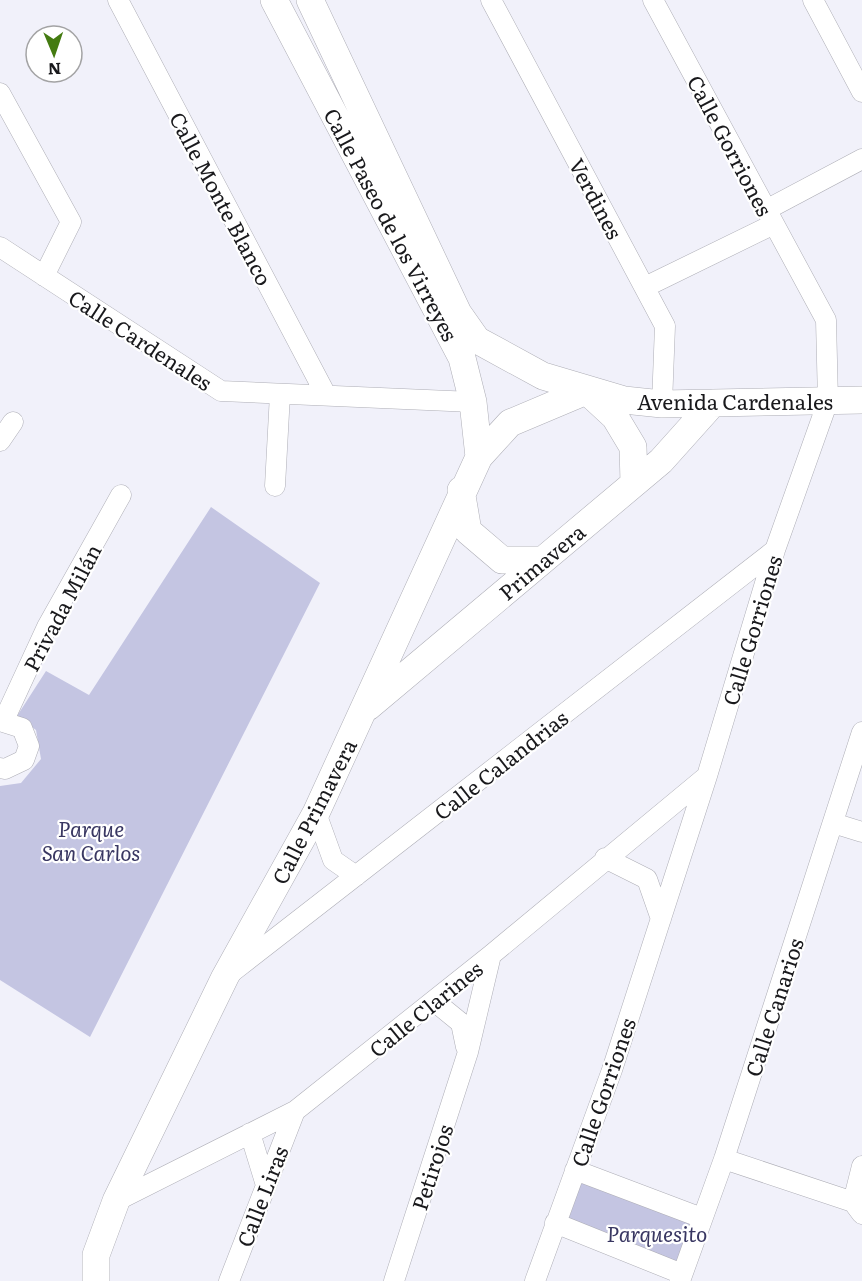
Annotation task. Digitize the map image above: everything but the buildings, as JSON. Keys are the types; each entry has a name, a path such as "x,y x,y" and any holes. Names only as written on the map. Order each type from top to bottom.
{"street":[{"name":"Calle Monte Blanco","path":"118,0 326,395"},
{"name":"Calle Paseo de los Virreyes","path":"274,0 469,349"},
{"name":"Calle Paseo de los Virreyes","path":"310,0 458,313 469,349 479,457"},
{"name":"Verdines","path":"491,0 665,326 662,404"},
{"name":"Calle Gorriones","path":"535,1281 612,1070 707,776 775,550 828,401 826,320 653,0"},
{"path":"813,0 862,92"},
{"path":"0,93 71,222 44,276"},
{"path":"645,287 770,217 862,159"},
{"name":"Calle Cardenales","path":"0,247 221,391 473,402"},
{"name":"Avenida Cardenales","path":"469,349 586,391 624,400 662,404 862,400"},
{"path":"586,391 615,417 633,447 634,483"},
{"name":"Calle Primavera","path":"96,1281 96,1255 116,1201 225,977 316,813 461,490 479,457 510,423 586,391"},
{"path":"275,486 280,394"},
{"name":"Primavera","path":"362,712 661,460 713,403"},
{"path":"0,441 13,422"},
{"path":"461,490 468,531 502,560 543,560"},
{"name":"Privada Milán","path":"2,721 47,627 121,495"},
{"name":"Calle Calandrias","path":"225,977 775,550"},
{"path":"0,768 4,769 24,760 29,746 22,728 2,721"},
{"name":"Calle Canarios","path":"681,1277 724,1159 862,732"},
{"name":"Calle Clarines","path":"116,1201 295,1111 491,955 605,858 707,776"},
{"path":"316,813 333,860 356,876"},
{"path":"833,823 862,832"},
{"path":"605,858 647,879 661,919"},
{"name":"Petirojos","path":"394,1281 468,1052 491,955"},
{"path":"434,1001 461,1023 468,1052"},
{"name":"Calle Liras","path":"229,1281 265,1182 295,1111"},
{"path":"250,1133 265,1182"},
{"path":"724,1159 858,1208 862,1166"},
{"path":"575,1170 702,1218"},
{"path":"555,1223 681,1277"}],"green space":[{"name":"Parque San Carlos","path":"211,507 320,583 90,1037 0,980 0,786 21,783 41,759 36,730 17,716 46,671 89,695"},
{"name":"Parquesito","path":"575,1170 702,1218 682,1274 555,1223"}]}
